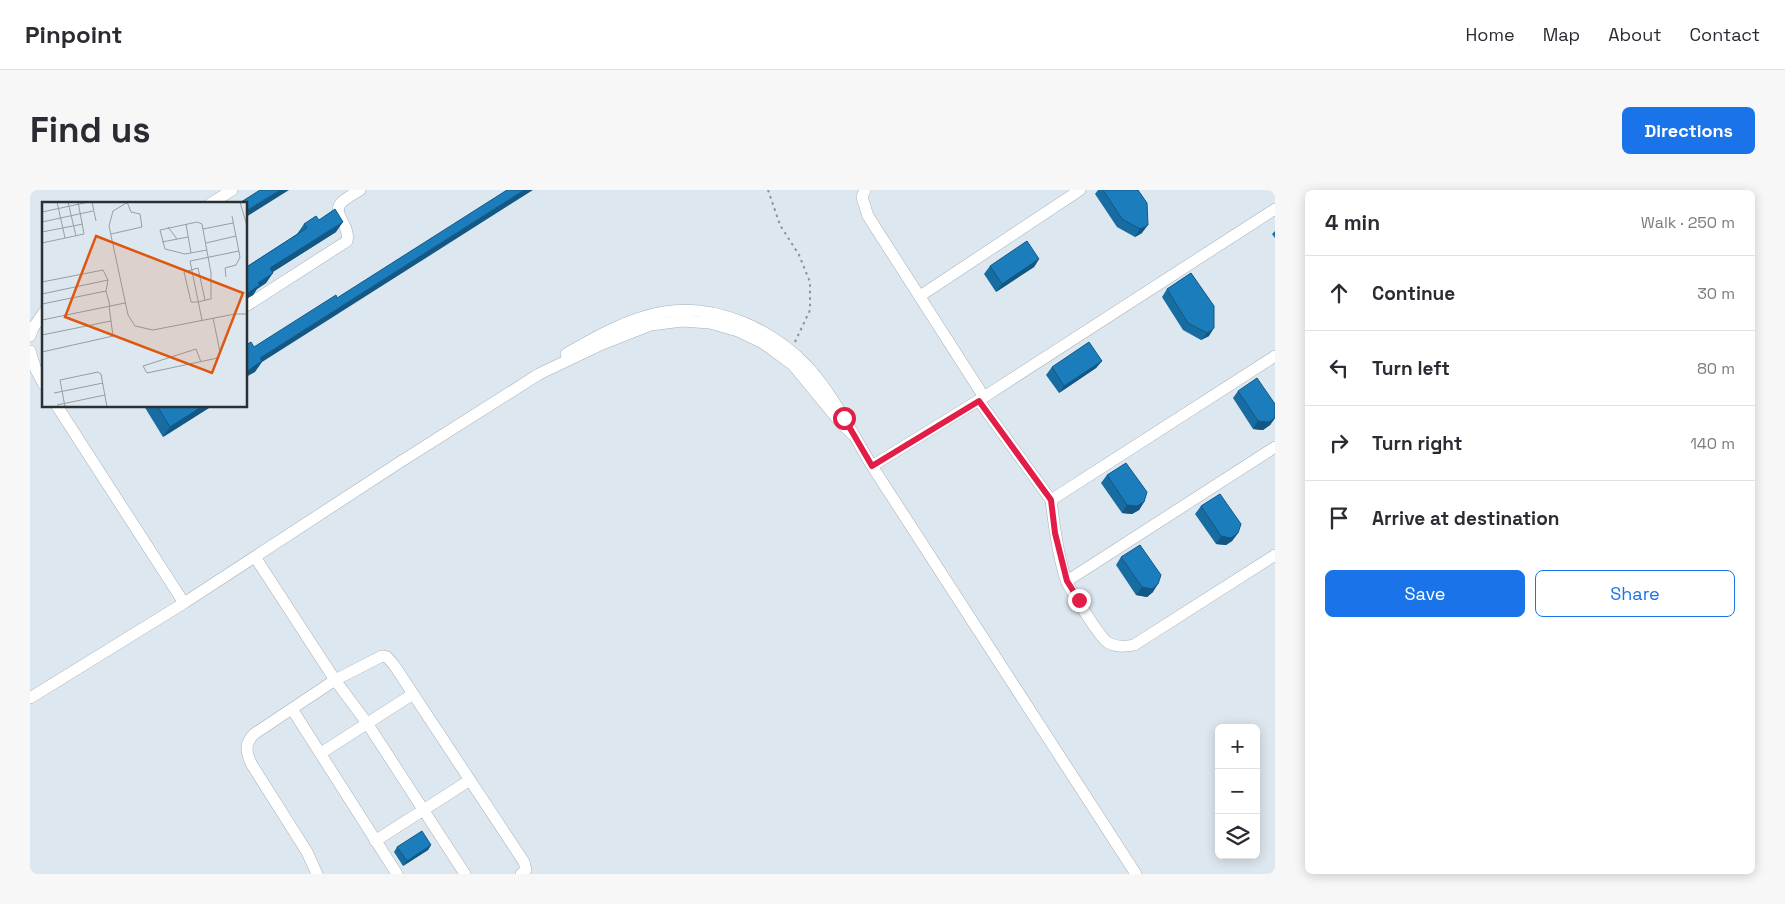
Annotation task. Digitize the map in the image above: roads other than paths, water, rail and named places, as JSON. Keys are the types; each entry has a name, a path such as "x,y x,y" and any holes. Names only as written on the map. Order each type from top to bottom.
{"street":[{"path":"213,202 232,190"},
{"path":"248,305 347,241 347,230 338,214 339,206 343,201 360,190"},
{"path":"865,190 862,198 868,216 920,296 982,399 1051,500 1055,533 1067,581 1098,633 1108,642 1124,647 1134,644 1275,555"},
{"path":"920,296 1080,190"},
{"path":"872,466 982,399 1275,208"},
{"path":"30,698 184,603 406,458 539,374 566,354 611,330 649,316 678,310 704,312 734,318 761,332 791,351 821,384 840,410 872,466 1136,874"},
{"path":"30,336 42,315"},
{"path":"539,374 600,345 651,324 682,321 710,323 738,331 776,351 793,365 852,434"},
{"path":"30,351 42,381"},
{"path":"1051,500 1275,356"},
{"path":"59,408 184,603"},
{"path":"1067,581 1275,446"},
{"path":"255,557 335,680 367,723 465,874"},
{"path":"317,874 307,852 252,765 246,746 248,740 254,734 335,680 382,656 391,660 524,862 526,870 521,874"},
{"path":"321,753 413,694"},
{"path":"292,709 397,874"},
{"path":"375,840 470,780"}]}
